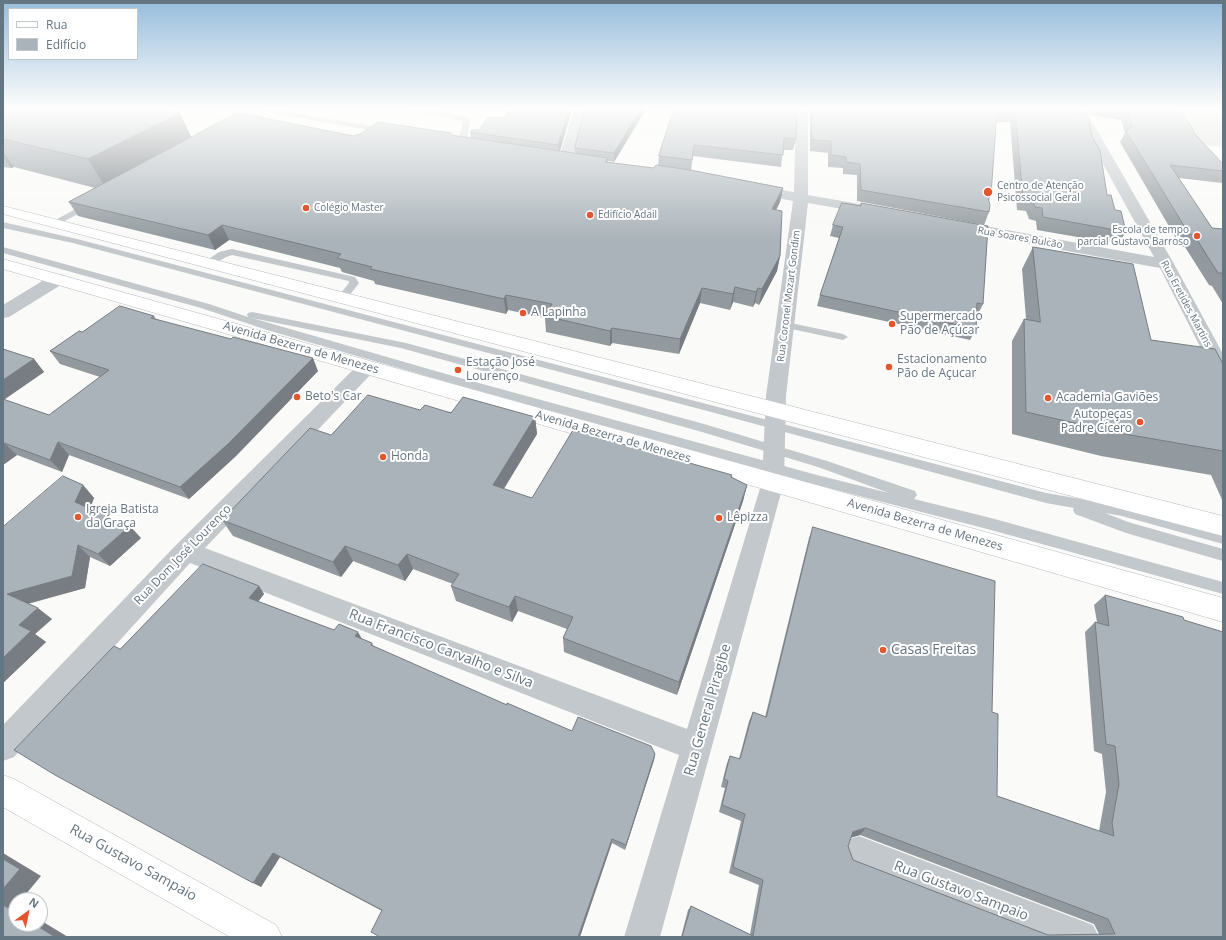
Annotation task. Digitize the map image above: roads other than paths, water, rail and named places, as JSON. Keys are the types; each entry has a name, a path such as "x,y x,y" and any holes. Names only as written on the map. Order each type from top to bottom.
{"main road":[{"path":"3,210 54,229 208,263 342,298 775,417 1223,526"},
{"name":"Avenida Bezerra de Menezes","path":"3,264 367,367 773,466 1223,610"},
{"name":"Rua Gustavo Sampaio","path":"3,790 264,937"}],"street":[{"path":"565,161 567,153"},
{"name":"Rua Coronel Mozart Gondim","path":"773,466 775,417 801,198 802,153"},
{"name":"Rua Eretides Martins","path":"1100,153 1166,264 1223,372"},
{"path":"550,158 580,163"},
{"path":"738,186 885,213"},
{"name":"Rua Soares Bulcão","path":"946,224 1166,264"},
{"path":"3,314 58,279"},
{"name":"Rua Dom José Lourenço","path":"3,746 186,551 367,367"},
{"name":"Rua General Piragibe","path":"642,937 697,747 773,466"},
{"name":"Rua Francisco Carvalho e Silva","path":"186,551 697,747"},
{"name":"Rua Gustavo Sampaio","path":"859,852 1069,935"}],"lane":[{"path":"3,225 54,229 100,198"},
{"path":"3,220 54,229 775,417 1046,498 1126,527 1223,555"},
{"name":"Avenida Bezerra de Menezes","path":"3,250 205,306 271,328 451,379 1223,588"},
{"name":"Avenida Bezerra de Menezes","path":"205,306 402,345 724,434 773,466 991,524"},
{"path":"786,325 843,337"},
{"path":"1046,498 1122,512 1223,538"}],"place":[{"name":"Centro de Atenção Psicossocial Geral","path":"988,192"},
{"name":"Colégio Master","path":"306,208"},
{"name":"Edifício Adail","path":"590,215"},
{"name":"Escola de tempo parcial Gustavo Barroso","path":"1197,236"},
{"name":"A Lapinha","path":"523,313"},
{"name":"Supermercado Pão de Açúcar","path":"892,324"},
{"name":"Estacionamento Pão de Açucar","path":"889,367"},
{"name":"Estação José Lourenço","path":"458,370"},
{"name":"Beto's Car","path":"297,397"},
{"name":"Academia Gaviões","path":"1048,398"},
{"name":"Autopeças Padre Cícero","path":"1140,422"},
{"name":"Honda","path":"383,457"},
{"name":"Igreja Batista da Graça","path":"78,517"},
{"name":"Lêpizza","path":"719,518"},
{"name":"Casas Freitas","path":"883,650"}]}
